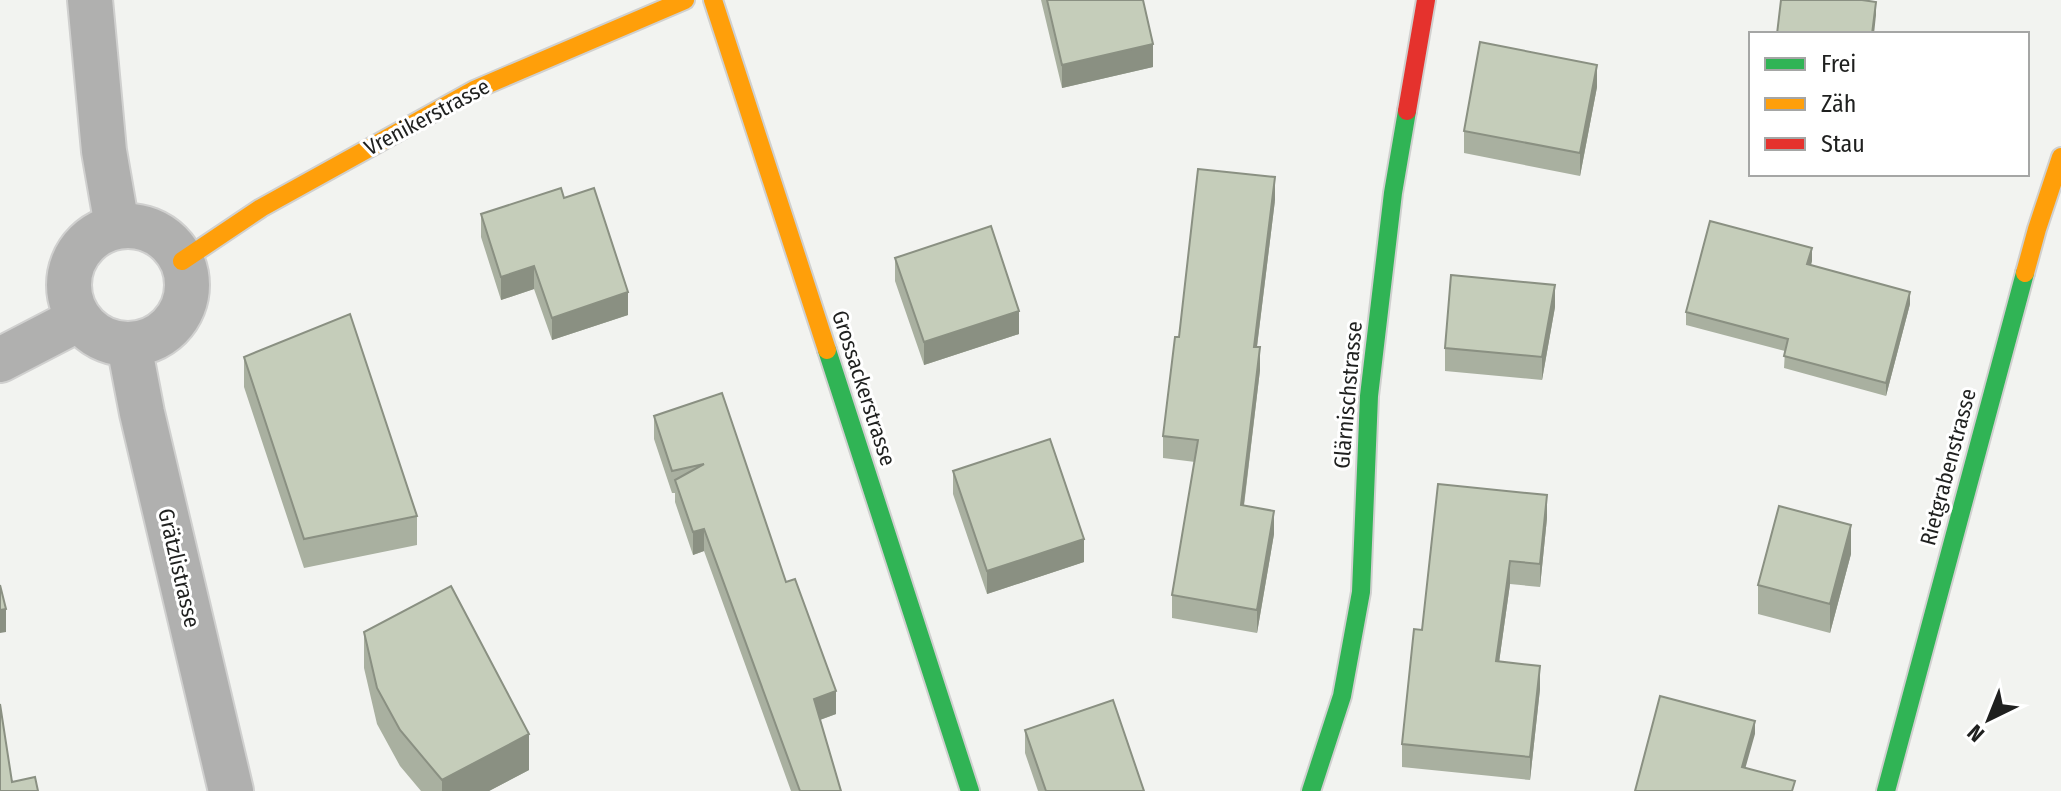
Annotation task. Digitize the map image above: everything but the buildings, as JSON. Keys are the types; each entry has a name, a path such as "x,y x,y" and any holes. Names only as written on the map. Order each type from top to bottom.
{"street":[{"path":"90,0 104,151 117,226"},
{"name":"Vrenikerstrasse","path":"182,261 261,208 474,90 685,0"},
{"name":"Grossackerstrasse","path":"713,0 970,791"},
{"name":"Glärnischstrasse","path":"1311,791 1342,696 1361,592 1369,396 1393,193 1426,0"},
{"name":"Rietgrabenstrasse","path":"1886,791 2037,229 2061,157"},
{"path":"117,226 137,226 156,232 171,244 182,261 188,282 184,306 171,326 153,340 129,345 110,342 93,333 79,319 70,301 68,282 72,262 83,245 98,233 117,226"},
{"path":"0,360 79,319"},
{"name":"Grätzlistrasse","path":"129,345 145,428 231,791"}],"traffic: fast":[{"path":"1311,791 1342,696 1361,592 1369,396 1393,193 1407,111"},
{"path":"1886,791 2025,273"},
{"path":"827,350 970,791"}],"traffic: slow":[{"path":"182,261 261,208 474,90 685,0"},
{"path":"713,0 827,350"},
{"path":"2025,273 2061,157"}],"traffic: jam":[{"path":"1407,111 1426,0"}]}
